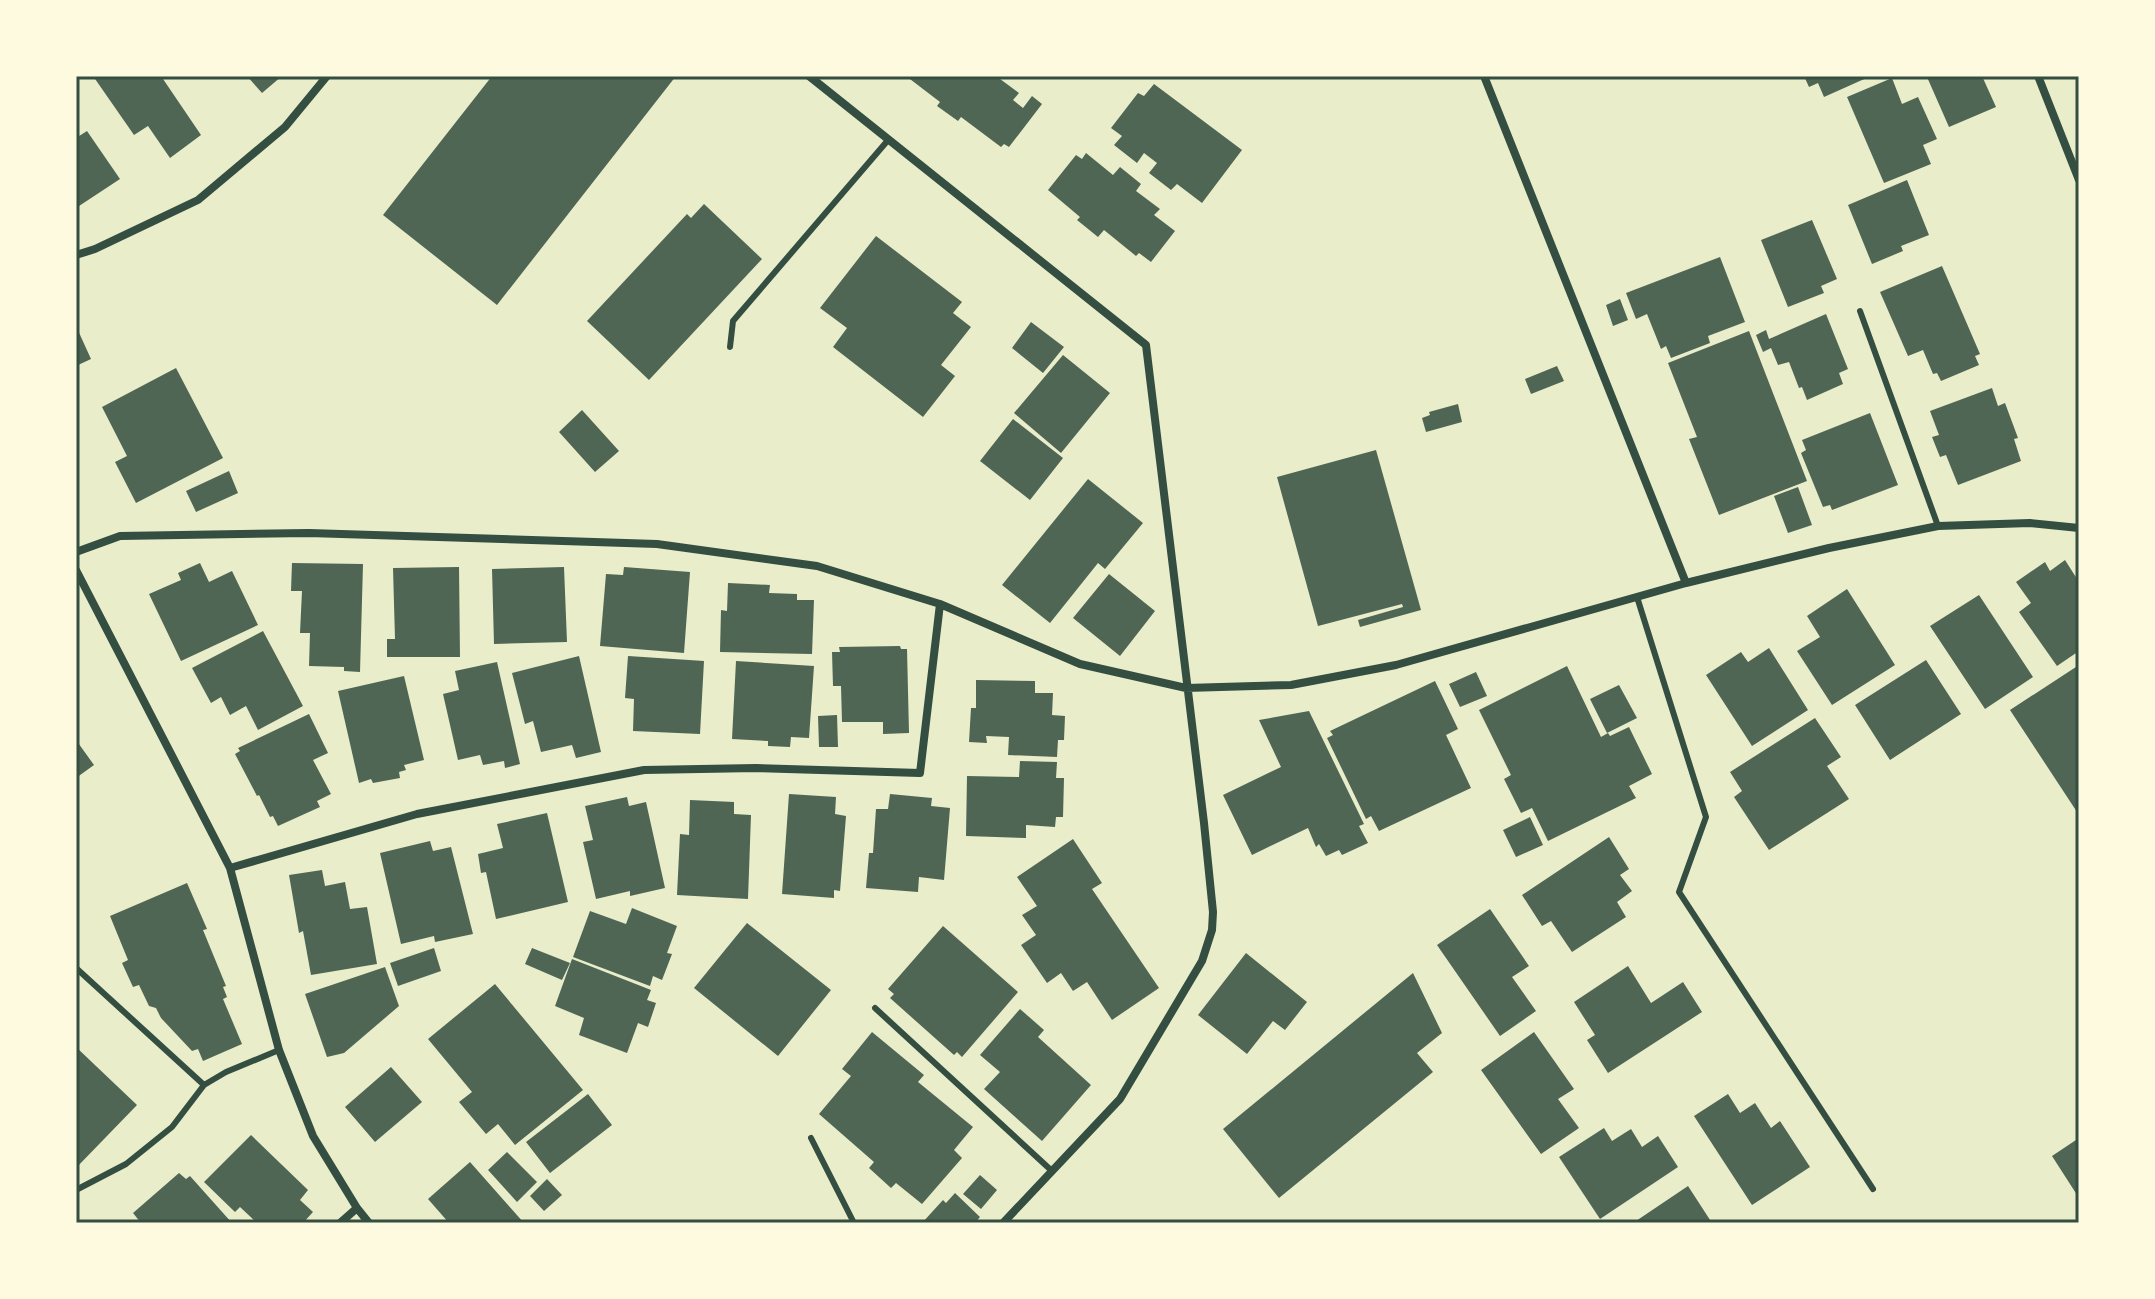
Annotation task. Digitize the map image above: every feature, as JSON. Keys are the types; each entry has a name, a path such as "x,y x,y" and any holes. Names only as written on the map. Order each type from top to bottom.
{"street":[{"path":"76,255 198,200 285,127 327,76"},
{"path":"809,76 1146,345 1204,823 1212,930 1202,961 1120,1099 1003,1223"},
{"path":"1484,76 1686,583"},
{"path":"2038,76 2079,180"},
{"path":"76,552 120,536 294,533 657,544 817,566 940,604 1080,664 1186,688 1291,685 1396,665 1686,583 1829,548 1938,526 2030,523 2079,528"},
{"path":"76,570 230,868 279,1050 313,1136 369,1223"},
{"path":"230,868 417,814 644,770 756,768 920,773 940,604"},
{"path":"340,1223 357,1208"}],"lane":[{"path":"730,347 733,321 889,139"},
{"path":"1860,311 1938,526"},
{"path":"1637,597 1706,817 1679,892 1873,1189"},
{"path":"76,968 204,1085"},
{"path":"875,1008 1052,1171"},
{"path":"76,1190 126,1164 172,1127 204,1085 226,1072 279,1050"},
{"path":"811,1138 854,1223"}],"building":[{"path":"93,76 161,76 201,135 170,158 148,126 134,135"},
{"path":"247,76 282,76 262,93"},
{"path":"492,76 676,76 497,305 383,215"},
{"path":"906,76 996,76 1019,93 1013,100 1023,108 1032,96 1042,104 1009,147 1004,144 1001,147 961,117 958,121 937,106 940,102"},
{"path":"1804,76 1871,76 1824,97 1818,83 1809,87"},
{"path":"1928,76 1982,76 1996,107 1949,127"},
{"path":"1892,78 1902,104 1918,97 1937,139 1923,145 1931,164 1884,183 1847,97"},
{"path":"1154,84 1242,150 1202,203 1177,184 1171,190 1149,173 1157,163 1144,153 1137,163 1114,145 1122,136 1111,128 1138,93 1144,96"},
{"path":"87,131 120,179 76,208 76,138"},
{"path":"1086,153 1113,175 1120,167 1141,184 1136,191 1160,209 1154,215 1175,231 1151,262 1139,253 1136,256 1104,230 1098,237 1048,190 1076,155 1082,159"},
{"path":"1907,180 1929,235 1901,246 1903,251 1872,264 1848,205"},
{"path":"704,204 762,259 649,380 587,321 687,214 691,218"},
{"path":"1812,220 1837,279 1821,286 1824,293 1788,307 1761,240"},
{"path":"876,236 962,302 953,313 971,327 941,365 955,376 923,417 833,347 847,328 820,308"},
{"path":"1720,257 1745,322 1708,336 1710,343 1671,358 1666,346 1661,349 1647,314 1636,319 1626,293"},
{"path":"1942,266 1980,354 1975,356 1979,365 1941,381 1937,373 1933,374 1923,350 1908,356 1880,292"},
{"path":"1620,299 1628,320 1613,326 1606,305"},
{"path":"1826,314 1848,369 1839,373 1843,384 1807,400 1789,362 1778,365 1771,348 1763,352 1756,335 1766,330 1769,339"},
{"path":"1031,322 1064,347 1043,373 1012,348"},
{"path":"76,326 91,359 76,366"},
{"path":"1749,331 1807,481 1719,515 1689,439 1697,437 1668,363"},
{"path":"1063,355 1110,393 1061,453 1014,413"},
{"path":"1557,366 1564,381 1531,394 1525,379"},
{"path":"176,368 223,458 136,503 115,462 127,456 102,407"},
{"path":"1992,388 1998,406 2005,403 2018,438 2014,439 2021,461 1958,485 1946,455 1940,457 1932,437 1939,435 1930,411"},
{"path":"1458,404 1462,422 1426,432 1422,418 1430,415 1429,412"},
{"path":"582,410 619,451 595,472 559,432"},
{"path":"1870,413 1898,485 1832,510 1830,505 1823,507 1801,453 1806,450 1802,440"},
{"path":"1013,419 1063,458 1030,500 980,461"},
{"path":"1376,450 1421,610 1360,627 1358,620 1403,607 1402,604 1318,626 1277,477"},
{"path":"229,471 238,493 196,512 186,491"},
{"path":"1088,479 1143,523 1105,569 1098,563 1050,623 1002,585"},
{"path":"1798,487 1812,525 1788,533 1774,496"},
{"path":"2065,560 2079,582 2079,651 2057,666 2019,612 2031,603 2016,582 2045,562 2050,571"},
{"path":"200,563 209,582 232,571 258,625 181,661 149,594 181,580 178,573"},
{"path":"292,563 363,564 360,672 344,671 344,667 309,666 310,633 300,633 302,591 291,591"},
{"path":"459,567 460,657 387,657 387,639 395,639 393,568"},
{"path":"564,567 567,642 494,644 492,569"},
{"path":"624,567 690,572 684,653 600,646 606,574 623,575"},
{"path":"1109,574 1155,611 1120,656 1073,618"},
{"path":"728,583 770,585 769,593 797,594 797,600 814,600 812,654 720,652 721,610 727,611"},
{"path":"1847,589 1895,665 1832,705 1797,651 1820,637 1807,616"},
{"path":"1979,595 2033,677 1985,709 1930,626"},
{"path":"263,631 303,706 258,730 246,706 230,715 221,697 211,703 192,668"},
{"path":"900,646 907,649 909,733 883,734 883,722 842,722 841,686 833,686 832,652 840,652 839,647"},
{"path":"1769,648 1808,710 1752,746 1706,675 1741,652 1748,662"},
{"path":"579,656 601,752 576,758 572,745 541,752 533,721 525,724 512,673"},
{"path":"628,656 704,661 700,734 633,731 634,699 625,698"},
{"path":"1926,660 1961,714 1890,760 1855,705"},
{"path":"736,661 814,666 809,738 791,737 790,747 768,746 768,741 732,739"},
{"path":"497,662 520,764 505,768 504,761 483,765 480,755 458,760 443,694 459,690 455,671"},
{"path":"2079,665 2079,815 2010,710"},
{"path":"1567,666 1601,737 1629,727 1652,774 1629,786 1636,798 1548,841 1532,808 1521,813 1504,779 1511,775 1479,710"},
{"path":"1476,672 1487,696 1460,707 1449,684"},
{"path":"404,676 424,760 404,765 406,770 399,772 400,778 373,783 371,779 359,783 338,691"},
{"path":"976,680 1035,681 1035,693 1053,693 1052,715 1065,716 1064,740 1058,740 1057,757 1008,755 1009,737 986,736 987,743 969,742 971,708 976,708"},
{"path":"1435,681 1458,729 1446,735 1471,788 1379,831 1371,816 1366,819 1327,738 1333,735 1330,731"},
{"path":"1619,685 1637,718 1607,733 1590,699"},
{"path":"1309,711 1364,824 1359,826 1368,843 1342,855 1339,850 1326,856 1319,844 1316,847 1308,828 1252,855 1223,795 1281,767 1259,720"},
{"path":"309,714 328,753 313,760 331,794 317,801 320,807 278,826 257,796 235,754 240,751 238,748"},
{"path":"837,715 838,747 819,747 818,716"},
{"path":"1815,718 1841,757 1827,766 1849,799 1769,850 1734,797 1742,791 1730,772"},
{"path":"76,740 94,765 76,778"},
{"path":"1020,761 1057,762 1056,778 1064,778 1063,817 1056,817 1055,827 1026,825 1026,838 966,836 967,776 1019,777"},
{"path":"789,794 836,797 835,814 846,816 840,891 834,890 834,898 782,894"},
{"path":"890,794 932,798 931,806 950,808 944,880 919,877 918,892 866,888 869,853 873,853 876,809 888,809"},
{"path":"627,797 629,806 646,802 665,888 630,896 630,891 596,899 583,842 593,840 585,806"},
{"path":"690,800 734,802 734,814 751,815 748,899 677,895 680,834 689,835"},
{"path":"547,813 568,902 496,919 486,872 481,873 478,854 503,848 497,824"},
{"path":"1530,817 1543,845 1516,857 1503,830"},
{"path":"1609,837 1629,869 1620,875 1632,891 1617,902 1626,917 1572,952 1551,921 1542,926 1522,895"},
{"path":"1073,839 1102,883 1092,889 1159,988 1112,1020 1087,982 1073,991 1061,973 1047,983 1021,945 1036,935 1022,915 1037,906 1017,877"},
{"path":"430,841 433,851 451,847 473,934 435,942 434,936 401,944 380,853"},
{"path":"322,870 325,886 345,882 350,909 367,907 377,964 311,975 303,931 299,933 289,875"},
{"path":"187,883 207,929 203,930 226,986 223,987 227,997 223,999 242,1044 203,1061 198,1049 192,1051 161,1018 156,1008 149,1006 139,985 133,987 122,963 128,960 110,916"},
{"path":"632,908 677,926 667,953 672,954 662,980 653,976 650,986 573,957 590,911 626,924"},
{"path":"1490,909 1529,966 1512,977 1536,1011 1500,1036 1437,945"},
{"path":"747,923 831,990 778,1056 694,988"},
{"path":"943,926 1018,992 962,1057 957,1052 954,1055 890,998 894,994 888,989"},
{"path":"434,948 441,971 398,986 390,963"},
{"path":"532,948 570,963 562,980 525,964"},
{"path":"1246,953 1307,1002 1285,1030 1273,1021 1247,1054 1198,1015"},
{"path":"572,959 651,990 647,1000 656,1003 648,1027 638,1023 627,1053 579,1035 584,1018 555,1006"},
{"path":"1628,966 1651,1003 1683,982 1702,1012 1608,1073 1587,1040 1595,1035 1574,1002"},
{"path":"385,967 399,1006 344,1053 327,1057 305,994"},
{"path":"1413,973 1442,1033 1417,1053 1433,1072 1279,1198 1223,1129"},
{"path":"495,984 583,1090 515,1145 498,1124 486,1134 459,1102 472,1092 428,1039"},
{"path":"1020,1009 1044,1030 1038,1037 1091,1085 1042,1141 984,1089 1000,1072 980,1055"},
{"path":"872,1032 924,1075 918,1082 973,1127 954,1150 962,1158 922,1204 896,1183 891,1188 869,1168 874,1162 819,1114 851,1076 842,1069"},
{"path":"1534,1032 1574,1089 1558,1099 1579,1128 1541,1154 1481,1070"},
{"path":"76,1047 137,1105 76,1168"},
{"path":"391,1067 422,1102 375,1142 345,1107"},
{"path":"588,1094 612,1125 550,1173 526,1142"},
{"path":"1728,1094 1740,1113 1755,1103 1771,1128 1780,1121 1810,1167 1752,1205 1694,1116"},
{"path":"1604,1128 1612,1141 1631,1129 1642,1147 1658,1136 1678,1167 1600,1219 1559,1157"},
{"path":"251,1135 308,1190 300,1200 313,1212 303,1223 257,1223 240,1207 235,1212 204,1182"},
{"path":"2079,1138 2079,1198 2052,1156"},
{"path":"507,1152 537,1182 517,1202 488,1170"},
{"path":"470,1162 524,1223 449,1223 428,1199"},
{"path":"179,1173 186,1179 190,1176 232,1223 141,1223 133,1213"},
{"path":"980,1175 997,1190 981,1209 963,1194"},
{"path":"547,1179 562,1195 544,1211 530,1196"},
{"path":"1688,1186 1712,1223 1633,1223"},
{"path":"955,1193 980,1217 975,1223 922,1223 943,1200 946,1203"}]}
